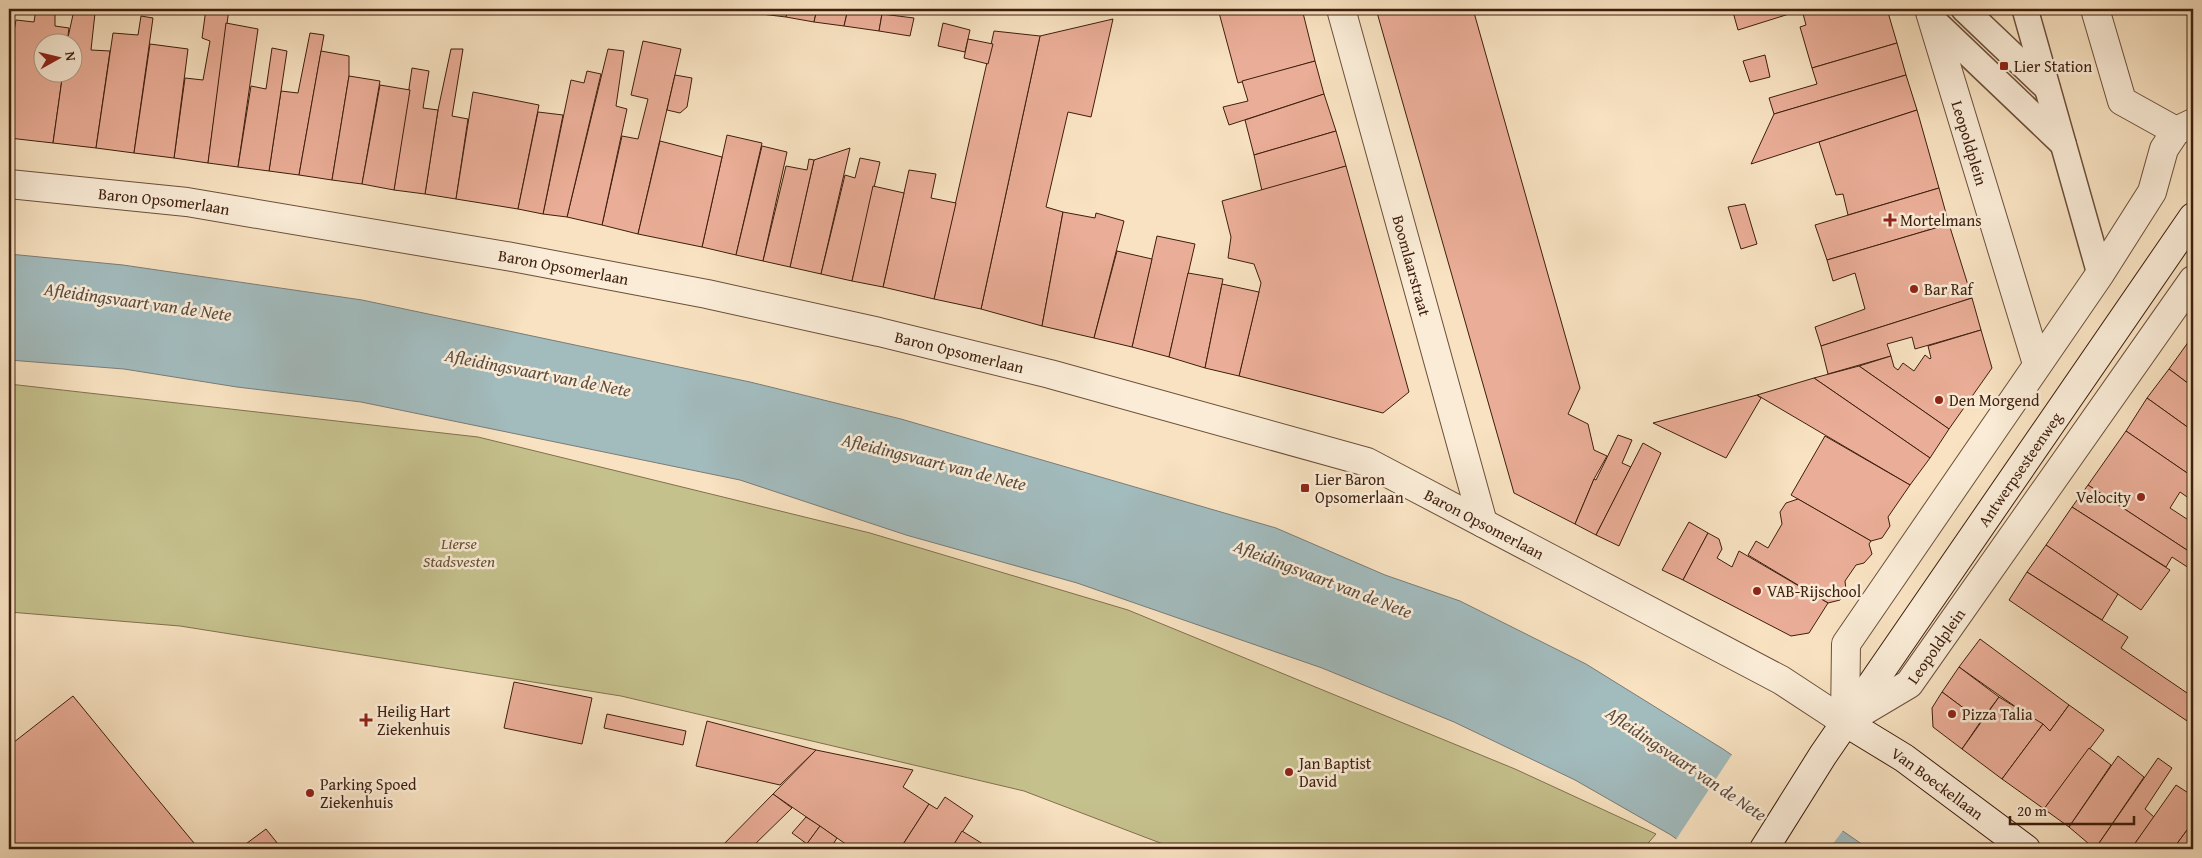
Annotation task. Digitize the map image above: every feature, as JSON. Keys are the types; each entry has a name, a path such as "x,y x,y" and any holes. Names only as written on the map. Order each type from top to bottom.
{"street":[{"name":"Boomlaarstraat","path":"1340,9 1483,524"},
{"path":"1845,722 1846,644 2100,274 2152,192 2164,150 2185,127 2122,101 2095,9"},
{"name":"Leopoldplein","path":"1931,15 2037,364"},
{"name":"Baron Opsomerlaan","path":"9,184 187,202 512,257 707,294 879,332 1050,374 1367,462 1781,680 1845,722"},
{"name":"Antwerpsesteenweg","path":"1764,849 1822,755 2193,217"},
{"name":"Leopoldplein","path":"1845,722 1909,684 2193,280"},
{"name":"Van Boeckellaan","path":"1845,722 1904,758 2026,849"}],"lane":[{"path":"1964,9 2048,89"},
{"path":"2007,9 2032,32"},
{"path":"2025,9 2100,274"},
{"path":"1931,15 2065,146"}],"green space":[{"name":"Lierse Stadsvesten","path":"9,384 478,437 870,533 1128,610 1515,769 1656,834 1643,849 1176,849 1024,791 621,696 180,626 9,612"}],"water":[{"name":"Afleidingsvaart van de Nete","path":"9,254 123,265 362,300 750,382 901,419 1276,528 1385,575 1460,601 1586,664 1723,749 1869,849 1690,849 1671,835 1575,780 1454,722 1322,668 1077,583 906,535 740,480 361,402 237,387 124,369 9,360"}],"pier":[{"path":"1733,753 1844,829 1829,849 1686,849 1675,841"}],"building":[{"path":"36,9 55,9 55,26 69,28 68,32 32,32 32,82 62,82 53,143 9,138 9,58 16,20 34,22"},
{"path":"206,9 229,9 208,163 174,158 185,78 203,80 210,41 202,38"},
{"path":"753,9 788,9 786,17 753,13"},
{"path":"788,9 817,9 814,22 786,17"},
{"path":"817,9 848,9 844,26 814,22"},
{"path":"848,9 882,14 879,31 844,26"},
{"path":"1218,9 1302,9 1315,61 1238,83"},
{"path":"1376,9 1473,9 1580,388 1568,414 1588,424 1594,450 1607,456 1594,479 1575,524 1514,493"},
{"path":"1742,9 1805,9 1738,30 1733,12"},
{"path":"1887,9 1897,43 1812,68 1800,27 1806,25 1802,10"},
{"path":"74,10 95,13 91,50 110,51 96,148 53,143 62,82 82,82 82,32 69,32"},
{"path":"882,14 914,18 910,36 879,31"},
{"path":"141,16 153,18 134,153 96,148 113,33 138,35"},
{"path":"1113,19 1091,117 1068,112 1046,207 1063,212 1042,326 981,309 1040,36"},
{"path":"226,23 258,29 238,167 208,163"},
{"path":"943,23 970,30 965,52 938,46"},
{"path":"994,31 1040,36 981,309 934,299"},
{"path":"310,33 324,35 299,175 269,171 281,91 298,93"},
{"path":"968,39 993,44 988,64 964,58"},
{"path":"643,41 681,49 638,234 602,225 622,136 638,139 648,99 631,95"},
{"path":"1897,43 1906,75 1774,114 1769,98 1817,84 1812,68"},
{"path":"150,44 188,49 174,158 134,153"},
{"path":"272,48 287,51 269,171 238,167 251,86 266,89"},
{"path":"451,49 463,49 452,116 468,119 456,199 425,194 438,110"},
{"path":"608,49 624,51 616,106 627,109 602,225 567,217"},
{"path":"321,51 349,56 349,76 332,180 299,175"},
{"path":"1765,55 1770,77 1750,82 1743,61"},
{"path":"1315,61 1324,94 1229,125 1223,107 1248,101 1242,81"},
{"path":"412,68 429,71 423,108 438,110 425,194 394,190"},
{"path":"587,71 601,74 567,217 543,214 571,80 584,83"},
{"path":"675,75 692,78 687,107 680,113 667,110"},
{"path":"1906,75 1917,110 1751,164 1774,114"},
{"path":"349,76 380,81 362,184 332,180"},
{"path":"380,85 410,90 394,190 362,184"},
{"path":"473,92 539,105 518,209 456,199"},
{"path":"1324,94 1336,131 1254,155 1245,120"},
{"path":"1917,110 1939,188 1848,215 1843,194 1836,195 1819,142"},
{"path":"538,112 563,115 543,214 518,209"},
{"path":"1336,131 1346,166 1262,191 1254,155"},
{"path":"727,135 762,143 736,255 702,247"},
{"path":"660,141 722,157 702,247 638,234"},
{"path":"762,146 787,152 763,261 736,255"},
{"path":"850,148 821,274 790,267 814,160"},
{"path":"860,158 880,162 852,281 821,274 845,175 855,178"},
{"path":"809,159 814,160 790,267 763,261 786,166 807,170"},
{"path":"1346,166 1409,392 1383,413 1239,376 1261,283 1254,264 1228,258 1231,237 1222,201"},
{"path":"909,170 936,174 931,198 956,203 934,299 883,287"},
{"path":"873,186 904,193 883,287 852,281"},
{"name":"Mortelmans","path":"1939,188 1949,224 1827,260 1815,225"},
{"path":"1745,204 1757,244 1741,249 1728,207"},
{"path":"1063,212 1095,218 1096,213 1124,221 1094,338 1042,326"},
{"name":"Bar Raf","path":"1949,224 1972,298 1821,346 1815,327 1865,309 1855,273 1833,281 1827,260"},
{"path":"1157,236 1195,244 1169,357 1132,347"},
{"path":"1117,251 1152,259 1132,347 1094,338"},
{"path":"1188,273 1223,279 1205,368 1169,357"},
{"path":"1222,284 1259,292 1239,376 1205,368"},
{"path":"1972,298 1981,330 1915,349 1912,337 1887,344 1891,356 1828,374 1821,346"},
{"name":"Den Morgend","path":"1981,330 1992,368 1949,429 1859,366 1891,356 1894,367 1898,370 1903,363 1914,371 1925,355 1931,358 1928,346"},
{"path":"2189,341 2193,344 2193,387 2169,369"},
{"path":"1859,366 1949,429 1930,458 1814,378"},
{"path":"2169,369 2193,387 2193,431 2147,398"},
{"path":"1814,378 1930,458 1910,485 1757,395"},
{"path":"1757,395 1761,398 1726,458 1653,423"},
{"path":"2147,398 2193,431 2193,477 2126,431"},
{"name":"Velocity","path":"2126,431 2193,477 2193,501 2180,492 2170,508 2193,523 2193,554 2088,485"},
{"path":"1618,435 1632,440 1622,463 1631,467 1596,535 1575,524 1594,479 1596,480"},
{"path":"1825,436 1910,485 1888,517 1890,526 1882,538 1871,541 1791,495"},
{"path":"1643,443 1661,453 1619,546 1596,535"},
{"path":"2088,485 2193,554 2192,570 2172,557 2166,567 2072,507"},
{"path":"1798,499 1871,541 1869,544 1872,554 1864,563 1856,565 1845,581 1846,590 1840,600 1828,603 1748,555 1756,541 1768,548 1782,524 1780,512 1786,503"},
{"path":"2072,507 2170,570 2141,610 2046,545"},
{"path":"1689,522 1708,533 1683,580 1662,570"},
{"name":"VAB-Rijschool","path":"1708,533 1719,539 1722,549 1717,558 1732,567 1739,551 1828,603 1809,633 1791,636 1683,580"},
{"path":"2046,545 2118,594 2102,620 2027,572"},
{"path":"2027,572 2128,637 2121,648 2193,697 2193,725 2009,600"},
{"path":"1980,639 2069,705 2050,731 1959,667"},
{"path":"1959,667 1999,697 1981,721 1942,692"},
{"path":"514,682 592,698 582,744 504,728"},
{"name":"Pizza Talia","path":"1942,692 1981,721 1962,749 1933,727 1932,708"},
{"path":"73,696 199,849 9,849 9,746"},
{"path":"1999,697 2043,724 2002,779 1962,749"},
{"path":"2069,705 2104,730 2044,809 2002,779 2043,724 2050,731"},
{"path":"607,714 686,731 683,745 604,728"},
{"path":"707,721 816,750 780,785 696,766"},
{"path":"2089,748 2111,765 2069,827 2044,809"},
{"path":"816,750 913,770 903,787 929,804 900,849 853,849 773,794"},
{"path":"2118,756 2144,777 2095,849 2069,827"},
{"path":"2158,758 2172,768 2145,809 2154,817 2131,849 2095,849"},
{"path":"2176,785 2193,796 2193,822 2173,849 2131,849"},
{"path":"773,794 792,808 750,849 719,849"},
{"path":"945,797 973,816 951,849 900,849 929,804 937,809"},
{"path":"806,817 820,826 807,844 792,833"},
{"path":"2193,822 2193,849 2173,849"},
{"path":"820,826 837,838 830,849 803,849"},
{"path":"266,829 282,849 239,849"},
{"path":"962,831 991,849 951,849"}],"place":[{"name":"Lier Station","path":"2004,66"},
{"name":"Mortelmans","path":"1890,220"},
{"name":"Bar Raf","path":"1914,289"},
{"name":"Den Morgend","path":"1939,400"},
{"name":"Lier Baron Opsomerlaan","path":"1305,488"},
{"name":"Velocity","path":"2141,497"},
{"name":"VAB-Rijschool","path":"1757,591"},
{"name":"Pizza Talia","path":"1952,714"},
{"name":"Heilig Hart Ziekenhuis","path":"366,720"},
{"name":"Jan Baptist David","path":"1289,772"},
{"name":"Parking Spoed Ziekenhuis","path":"310,793"}]}
